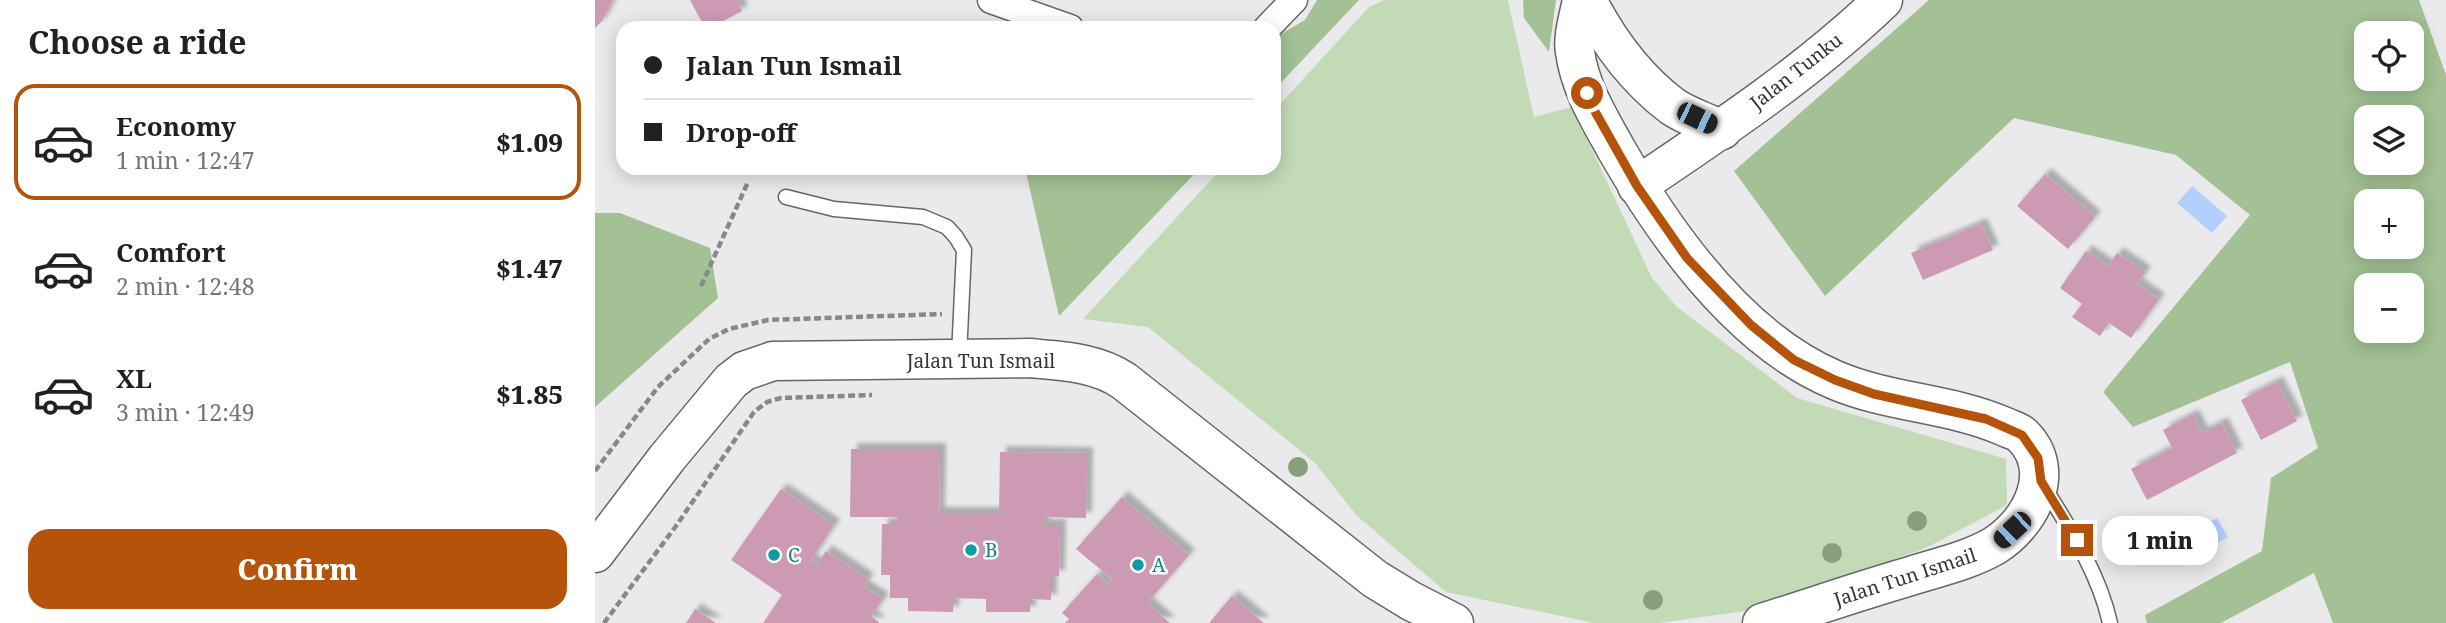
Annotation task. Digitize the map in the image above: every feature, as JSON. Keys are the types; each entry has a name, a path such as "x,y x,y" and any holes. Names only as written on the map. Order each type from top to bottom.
{"street":[{"path":"991,0 1050,21"},
{"path":"1274,21 1294,0"},
{"path":"1585,0 1606,37 1639,76 1674,107 1721,130"},
{"path":"1585,0 1574,49 1580,78 1593,108 1637,186 1687,258 1751,325 1794,360 1835,380 1874,394 1986,419 2022,435 2038,458 2041,481"},
{"name":"Jalan Tunku","path":"1637,186 1721,130 1791,77 1883,0"},
{"name":"Jalan Tun Ismail","path":"595,553 667,458 731,381 744,371 773,361 1029,358 1083,364 1115,375 1375,579 1454,623"},
{"path":"595,505 616,494 667,458"},
{"name":"Jalan Tun Ismail","path":"1762,623 1958,562 1987,549 2028,515 2041,481"}],"lane":[{"path":"786,197 834,209 923,218 947,227 964,250 958,360"},
{"path":"2041,481 2077,540 2105,601 2110,623"}],"path":[{"path":"701,286 748,182"},
{"path":"604,623 676,526 754,412 768,402 782,398 879,395"}],"green space":[{"path":"1317,0 1359,0 1281,83 1281,34 1305,20"},
{"path":"1384,0 1508,0 1534,117 1572,107 1652,278 1677,307 1797,398 2006,459 2007,505 1926,548 1753,610 1659,623 1594,623 1446,592 1357,516 1315,463 1148,327 1083,319 1216,175 1281,175 1281,103 1369,7"},
{"path":"1523,0 1556,0 1549,52 1524,18"},
{"path":"1929,0 2419,0 2446,75 2446,623 2333,623 2314,573 2221,623 2147,623 2145,615 2262,551 2271,478 2318,448 2290,362 2133,427 2103,392 2250,215 2176,155 2014,118 1825,296 1734,171"},
{"path":"1027,175 1193,175 1059,316"},
{"path":"595,213 620,213 710,248 718,298 595,407"}],"water":[{"path":"2192,186 2227,216 2212,233 2177,203"},
{"path":"2217,518 2228,537 2188,558 2178,539"}],"building":[{"path":"595,0 613,0 602,21 595,28"},
{"path":"690,0 737,0 742,11 723,21 701,21"},
{"path":"2045,174 2095,217 2068,249 2017,206"},
{"path":"1981,224 1993,250 1923,280 1911,253"},
{"path":"2086,251 2108,266 2117,253 2145,272 2137,284 2159,299 2131,338 2109,323 2100,336 2072,317 2082,304 2060,288"},
{"path":"2277,382 2297,421 2261,440 2241,400"},
{"path":"2193,415 2202,433 2222,423 2237,453 2147,500 2131,469 2172,448 2163,430"},
{"name":"B","path":"851,449 940,449 939,513 999,513 1000,452 1087,453 1086,518 1044,517 1044,525 1060,525 1059,576 1051,576 1051,600 1030,599 1030,612 986,612 986,599 954,598 953,612 908,611 908,598 890,598 890,575 881,575 882,524 897,524 897,517 850,517"},
{"name":"C","path":"781,489 834,525 811,560 817,564 826,551 868,579 863,586 883,599 871,616 880,623 763,623 782,595 731,560"},
{"name":"A","path":"1122,497 1189,555 1147,603 1170,623 1065,623 1069,619 1062,613 1097,574 1108,584 1112,579 1076,549"},
{"path":"1232,596 1264,623 1209,623"},
{"path":"695,609 716,623 686,623"}],"place":[{"name":"B","path":"971,550"},
{"name":"C","path":"774,555"},
{"name":"A","path":"1138,565"}],"route":[{"path":"1587,93 1637,186 1687,258 1751,325 1794,360 1835,380 1874,394 1986,419 2022,435 2038,458 2041,481 2077,540"}]}
